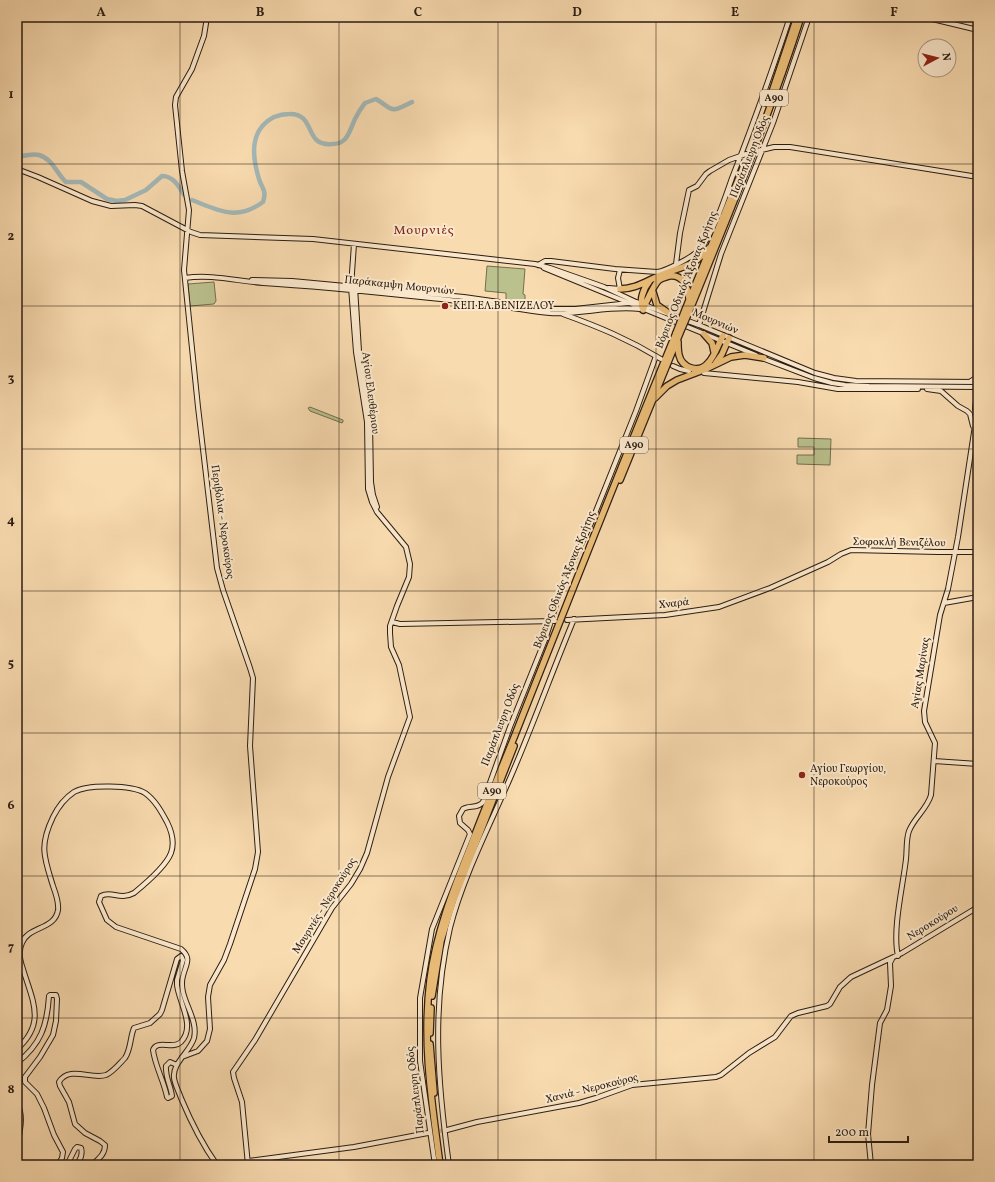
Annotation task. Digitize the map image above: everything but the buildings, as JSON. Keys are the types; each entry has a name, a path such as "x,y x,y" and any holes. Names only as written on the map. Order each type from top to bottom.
{"highway":[{"name":"Βόρειος Οδικός Άξονας Κρήτης","path":"687,311 689,301 763,117 797,17"},
{"name":"Βόρειος Οδικός Άξονας Κρήτης","path":"440,1165 428,1071 426,1034 429,990 434,955 449,901 484,807 623,462 750,163 801,17"},
{"path":"620,289 635,288 663,274 688,266 701,257 712,245"},
{"path":"639,305 653,291 658,281 662,278 675,276 680,278 686,285 689,301"},
{"path":"639,305 646,286 650,280"},
{"path":"653,291 657,305 670,314"},
{"name":"Βόρειος Οδικός Άξονας Κρήτης","path":"444,1165 434,1093 430,1033 434,978 445,927 457,890 616,490 678,340 678,333"},
{"path":"704,334 713,345 714,354"},
{"path":"678,340 679,354 682,362 688,367 696,368 704,367 709,363 725,339"},
{"path":"712,366 722,354 725,339"},
{"path":"653,400 667,386 677,380 731,357 750,355 764,358"},
{"path":"472,831 474,837"}],"main road":[{"name":"Περιβόλια - Νεροκούρος","path":"182,1057 198,1051 207,1041 210,1029 208,998 210,985 224,960 230,944 255,869 258,852 250,746 252,678 217,568 198,407 184,263 189,216 182,171 175,105 176,97 192,69 204,36 207,17"},
{"name":"Παράπλευρη Οδός","path":"538,265 545,261 551,261 620,270 662,272 694,256 704,244 721,207 773,69 790,17"},
{"name":"Παράπλευρη Οδός","path":"699,325 721,254 760,151 773,123 809,17"},
{"path":"924,17 978,30"},
{"path":"760,151 774,147 790,147 978,177"},
{"path":"676,264 680,233 689,190 697,186 710,171 741,155 746,154"},
{"path":"17,169 92,201 111,206 142,206 196,234 296,238 524,262 538,265"},
{"path":"354,244 353,286 361,290 356,298"},
{"name":"Μουρνιών","path":"538,265 604,288 639,305"},
{"name":"Μουρνιών","path":"538,265 572,280 639,305 670,314 699,325 725,339 815,373 834,378 871,381 970,384 978,381"},
{"path":"604,288 620,289 618,278 620,270"},
{"name":"Παράκαμψη Μουρνιών","path":"185,278 205,277 248,281 353,286 361,290 560,313 639,305"},
{"name":"Αγίου Ελευθέριου","path":"353,286 356,298 359,351 370,422 372,488 374,501 384,521"},
{"name":"Αγίου Ελευθέριου","path":"353,286 356,352 366,422 368,489 372,502 384,521 406,547 410,564 409,577 392,622"},
{"name":"Παράκαμψη Μουρνιών","path":"361,290 464,297 549,309 575,311 622,308 639,305"},
{"path":"639,305 704,334 725,339 764,358 827,382 845,385 869,386 970,384 978,387"},
{"path":"575,311 576,319"},
{"path":"560,313 614,333 636,344 660,359"},
{"name":"Παράπλευρη Οδός","path":"435,1165 422,1079 419,1046 420,998 432,929 469,838 469,831 458,820 460,813 465,808 482,804 510,727 553,621 562,586 592,521 634,417 656,356"},
{"path":"673,366 690,371"},
{"path":"704,373 801,382 842,389 937,390 944,393 958,406 968,412 973,426"},
{"path":"801,373 801,382"},
{"path":"970,384 978,375"},
{"name":"Αγίας Μαρίνας","path":"973,435 978,381"},
{"path":"970,384 975,389 977,394"},
{"name":"Αγίας Μαρίνας","path":"898,956 897,925 908,834 929,801 931,795 934,741 925,722 924,715 940,614 948,590 955,552 978,406"},
{"name":"Σοφοκλή Βενιζέλου","path":"778,584 828,562 850,550 978,552"},
{"name":"Χναρά","path":"567,620 665,615 712,608 730,603 778,584"},
{"path":"944,603 978,597"},
{"path":"449,1165 438,1064 438,1005 450,927 472,867 574,620"},
{"path":"392,622 400,624 553,621"},
{"name":"Μουρνιές - Νεροκούρος","path":"248,1163 242,1102 233,1072 255,1040 332,908 351,884 360,869 367,853 388,777 410,716 399,665 392,646 390,633 392,622"},
{"path":"934,761 978,764"},
{"path":"17,1049 30,1035 36,1017 32,997 21,962 20,955 22,942 30,934 52,921 55,918 58,909 57,898 44,856 44,844 51,822 61,803 74,792 91,788 124,788 141,791 147,794 155,802 171,830 173,841 172,850 165,862 134,893 122,897 104,894 101,896 99,902 107,920 116,927 181,949 187,955 187,962 182,983 195,1030 192,1044 177,1064 174,1078 179,1094 196,1132 217,1165"},
{"name":"Νεροκούρου","path":"892,959 978,906"},
{"path":"92,1165 102,1156 105,1150 104,1145 100,1141 85,1133 75,1124 69,1102 59,1082 61,1079 72,1074 105,1075 111,1072 119,1064 126,1055 134,1028 150,1023 162,1010 177,959 181,956 183,960 177,980 177,986 187,1021 186,1033 181,1042 177,1045 158,1044 154,1048 154,1055 160,1077 166,1090 166,1097 168,1098 172,1096 172,1093 166,1075 166,1066 170,1062 177,1064"},
{"path":"871,1165 868,1134 878,1039 881,1021 887,1010 891,986 890,963 892,959"},
{"name":"Χανιά - Νεροκούρος","path":"446,1130 477,1122 579,1103 632,1085 716,1077 721,1075 749,1052 775,1037 791,1016 827,1006 830,1004 840,986 851,978 892,959"},
{"path":"17,1063 28,1054 40,1038 48,1014 49,996 54,994 56,995 55,1031 40,1057 25,1077 26,1082 37,1094 54,1135 63,1152 63,1156 58,1165"},
{"path":"17,1102 22,1116 17,1146"},
{"path":"248,1163 354,1148 428,1133"},
{"path":"68,1165 77,1147 81,1148 82,1151 76,1165"}],"green space":[{"path":"487,266 525,269 523,294 525,295 525,302 506,300 506,293 485,291"},
{"path":"214,282 216,301 214,304 190,306 188,284"},
{"path":"310,407 343,420 343,422 342,423 310,411 308,408"},
{"path":"798,438 831,439 830,465 797,464 797,455 814,455 814,447 798,447"}],"waterway":[{"path":"192,200 211,208 236,213 254,208 263,202 264,192 255,161 254,144 260,129 266,122 274,117 285,114 298,115 307,124 313,136 317,140 323,144 335,144 346,138 357,115 365,103 376,99 389,108 395,109 412,102"},
{"path":"17,156 39,155 44,157 51,163 66,182 81,182 107,199 117,201 125,200 146,190 162,176 166,176 178,185 184,195"}],"tunnel":[{"path":"428,1133 446,1130"}],"place":[{"name":"ΚΕΠ ΕΛ.ΒΕΝΙΖΕΛΟΥ","path":"445,306"},
{"name":"Αγίου Γεωργίου, Νεροκούρος","path":"802,775"}],"district":[{"name":"Μουρνιές","path":"424,231"}]}
